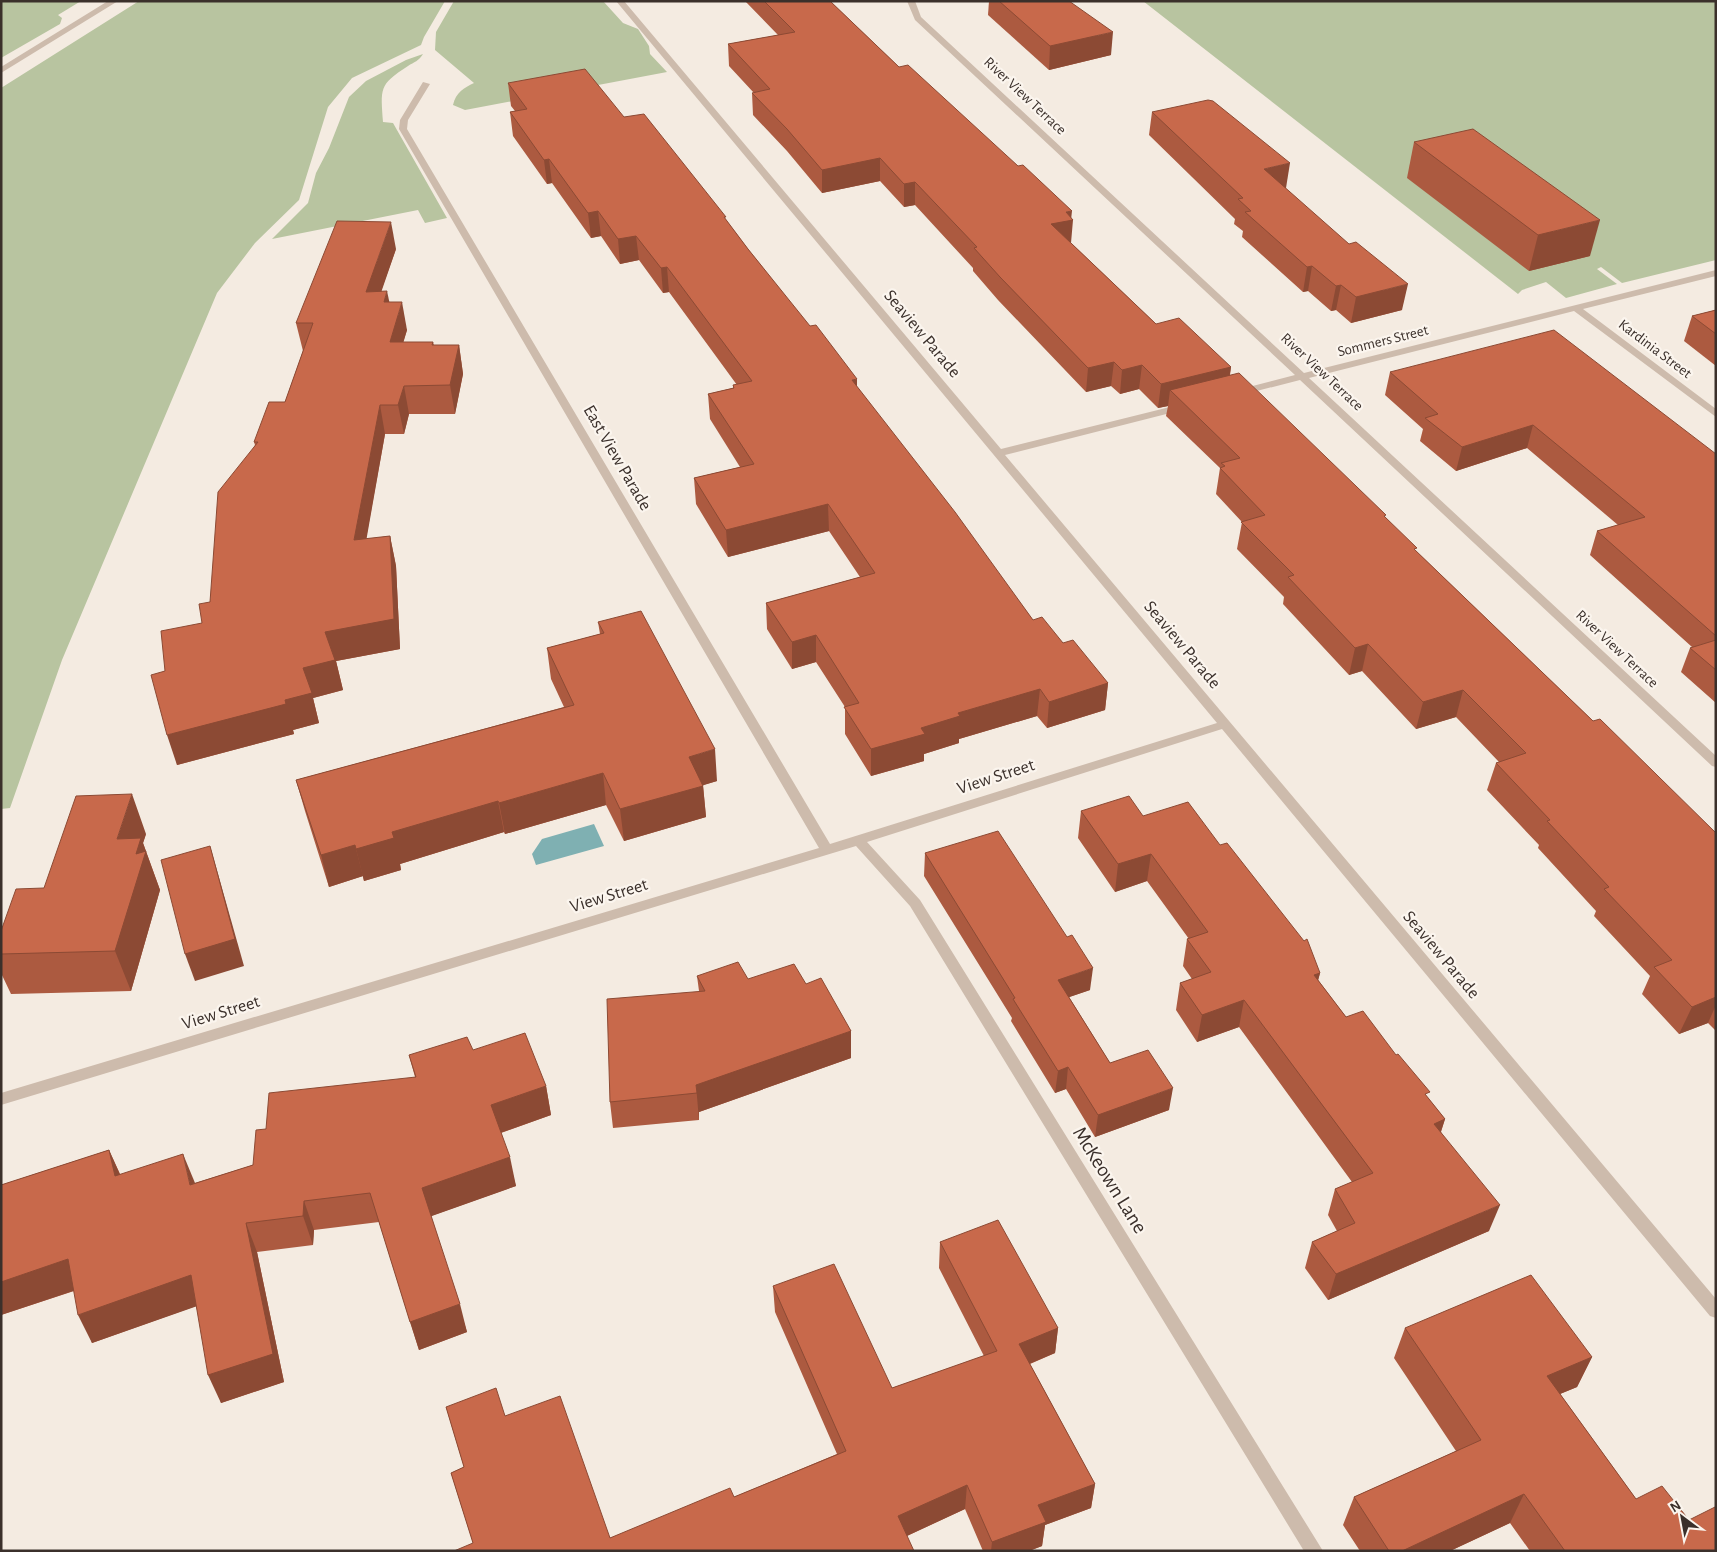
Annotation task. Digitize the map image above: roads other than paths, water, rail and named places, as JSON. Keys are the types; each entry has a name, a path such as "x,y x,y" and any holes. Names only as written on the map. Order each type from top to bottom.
{"street":[{"path":"1,71 114,1"},
{"name":"Seaview Parade","path":"620,1 1716,1310"},
{"name":"River View Terrace","path":"911,1 918,18 1304,376 1716,763"},
{"name":"East View Parade","path":"426,84 404,120 403,129 826,850"},
{"name":"Sommers Street","path":"1228,396 1716,273"},
{"name":"Kardinia Street","path":"1576,308 1716,414"},
{"path":"999,453 1190,405"},
{"name":"View Street","path":"1,1099 826,850 1226,724"},
{"name":"McKeown Lane","path":"858,840 915,903 1314,1551"}],"water":[{"path":"594,824 604,846 536,865 532,854 542,839"}]}
